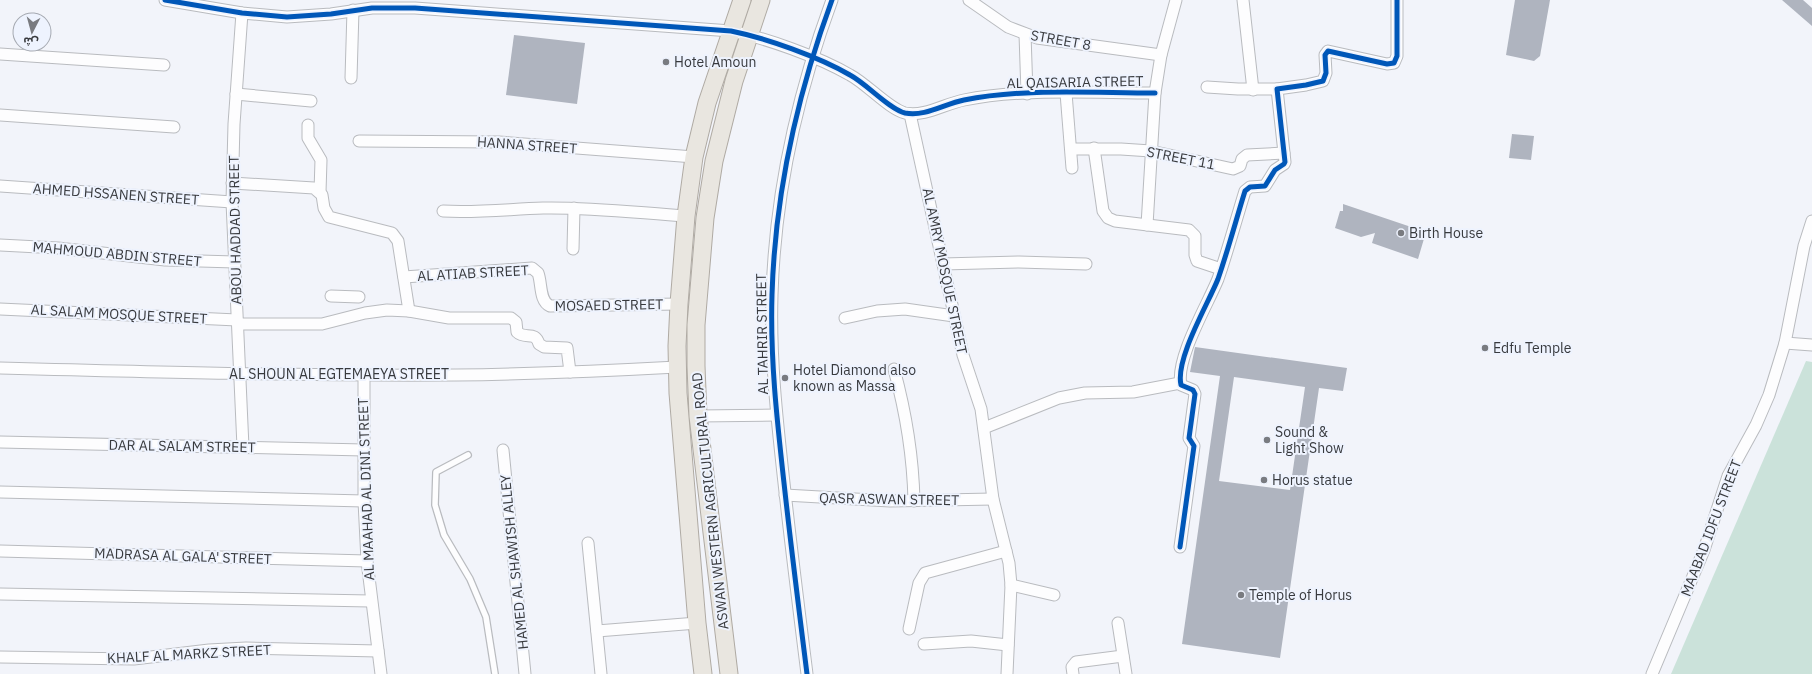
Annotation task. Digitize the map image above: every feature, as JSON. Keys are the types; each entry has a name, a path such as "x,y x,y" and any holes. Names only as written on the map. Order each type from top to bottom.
{"main road":[{"name":"ASWAN WESTERN AGRICULTURAL ROAD","path":"703,674 697,623 677,367 679,304 686,216 694,157 707,103 742,0"},
{"name":"ASWAN WESTERN AGRICULTURAL ROAD","path":"729,674 698,416 696,325 709,189 726,107 761,0"},
{"path":"689,187 709,189"}],"street":[{"path":"165,0 242,13 287,17 309,16 392,4 731,31 749,35 812,57 851,75 895,109 910,114"},
{"name":"AL TAHRIR STREET","path":"807,674 776,415 772,334 774,248 790,141 812,57 832,0"},
{"name":"STREET 8","path":"969,0 999,22 1025,34 1050,40 1162,55"},
{"path":"1147,225 1150,151 1155,93 1162,55 1176,0"},
{"path":"1243,0 1253,90"},
{"path":"1207,87 1253,90 1277,89 1323,81 1326,73 1325,55 1328,51 1387,64 1394,62 1397,56 1397,0"},
{"path":"351,78 353,10"},
{"name":"ABOU HADDAD STREET","path":"242,13 236,94 232,202 243,447"},
{"path":"1025,34 1027,94"},
{"path":"0,54 164,65"},
{"path":"1180,383 1182,367 1190,339 1208,302 1221,269 1245,191 1250,187 1265,186 1275,170 1284,164 1277,89"},
{"path":"1066,93 1072,168"},
{"name":"AL QAISARIA STREET","path":"910,114 920,113 951,103 974,98 1027,94 1155,93"},
{"path":"236,94 311,101"},
{"name":"AL AMRY MOSQUE STREET","path":"910,114 963,356 981,409 993,500 1006,551 1011,586 1007,674"},
{"path":"0,115 174,127"},
{"path":"308,125 308,138 322,160 320,192 324,208 329,217 388,232 396,237 409,311"},
{"name":"HANNA STREET","path":"359,141 499,142 694,157"},
{"path":"1094,148 1105,215 1115,221 1192,231 1195,236 1195,255 1197,261 1221,269"},
{"name":"STREET 11","path":"1071,149 1094,148 1150,151 1233,169 1240,166 1242,159 1247,156 1284,153"},
{"path":"232,184 311,187 320,192"},
{"name":"AHMED HSSANEN STREET","path":"0,186 232,202"},
{"path":"443,211 493,212 542,208 574,208 686,216"},
{"path":"573,249 574,208"},
{"name":"MAABAD IDFU STREET","path":"1652,674 1704,550 1728,476 1763,410 1785,343 1804,246 1812,221"},
{"name":"MAHMOUD ABDIN STREET","path":"0,244 58,248 165,260 235,262"},
{"path":"943,264 1019,262 1086,264"},
{"name":"AL ATIAB STREET","path":"404,277 532,268 536,270 539,276 543,299"},
{"path":"331,296 357,297 354,315"},
{"name":"MOSAED STREET","path":"543,299 547,305 550,306 679,304"},
{"name":"AL SALAM MOSQUE STREET","path":"0,309 237,322 322,324 354,315 376,311 409,311 449,318 511,318 516,322 517,332 520,335 536,337 539,344 544,347 566,348 570,372"},
{"path":"844,318 877,311 905,309 954,316"},
{"path":"1785,343 1812,345"},
{"name":"AL SHOUN AL EGTEMAEYA STREET","path":"0,368 240,374 364,374 570,372 677,367"},
{"path":"894,369 908,428 912,458 914,501"},
{"name":"AL MAAHAD AL DINI STREET","path":"364,374 364,501 366,561 370,601 381,674"},
{"path":"984,428 1059,398 1085,393 1133,392 1180,383 1183,386 1193,390 1195,397 1189,438 1194,446 1180,547"},
{"path":"698,416 776,415"},
{"name":"DAR AL SALAM STREET","path":"0,442 364,450"},
{"name":"HAMED AL SHAWISH ALLEY","path":"504,450 525,674"},
{"path":"0,492 364,501"},
{"name":"QASR ASWAN STREET","path":"785,495 914,501 993,500"},
{"path":"588,543 602,674"},
{"name":"MADRASA AL GALA' STREET","path":"0,551 366,561"},
{"path":"909,629 919,583 925,573 1006,551"},
{"path":"1011,586 1054,595"},
{"path":"0,594 370,601"},
{"path":"597,631 697,623"},
{"path":"1118,623 1126,674"},
{"path":"924,644 971,641 1008,645"},
{"name":"KHALF AL MARKZ STREET","path":"0,657 134,659 209,650 246,648 378,651"},
{"path":"1073,674 1072,666 1076,662 1124,656"}],"lane":[{"path":"468,455 436,472 435,505 444,536 470,579 486,617 495,674"}],"green space":[{"path":"1806,361 1812,362 1812,674 1671,674"}],"building":[{"path":"1515,0 1550,0 1540,56 1534,61 1506,55"},
{"path":"1782,0 1803,0 1812,8 1812,26"},
{"path":"514,35 585,43 577,104 506,95"},
{"path":"1512,134 1534,136 1531,160 1509,158"},
{"name":"Birth House","path":"1343,204 1426,232 1418,259 1372,243 1375,233 1361,237 1335,228 1340,211 1343,211"},
{"path":"1195,347 1347,368 1343,391 1319,388 1280,658 1182,644 1220,376 1190,372","holes":["1234,377 1305,387 1290,490 1219,481"]}],"cycle path":[{"path":"165,0 242,13 287,17 331,14 372,8 415,8 731,31 776,43 837,68 857,79 892,107 899,111 912,114 927,112 964,100 1010,94 1059,92 1155,93"},
{"path":"807,674 789,531 777,412 773,366 772,295 778,219 790,145 808,72 832,0"},
{"path":"1180,547 1194,446 1189,438 1195,394 1193,390 1181,385 1180,374 1187,347 1218,279 1245,191 1250,187 1265,186 1275,170 1285,162 1277,89 1323,81 1326,73 1325,55 1328,51 1387,64 1394,63 1397,56 1397,0"}],"place":[{"name":"Hotel Amoun","path":"666,62"},
{"name":"Birth House","path":"1401,233"},
{"name":"Edfu Temple","path":"1485,348"},
{"name":"Hotel Diamond also known as Massa","path":"785,378"},
{"name":"Sound & Light Show","path":"1267,440"},
{"name":"Horus statue","path":"1264,480"},
{"name":"Temple of Horus","path":"1241,595"}]}
